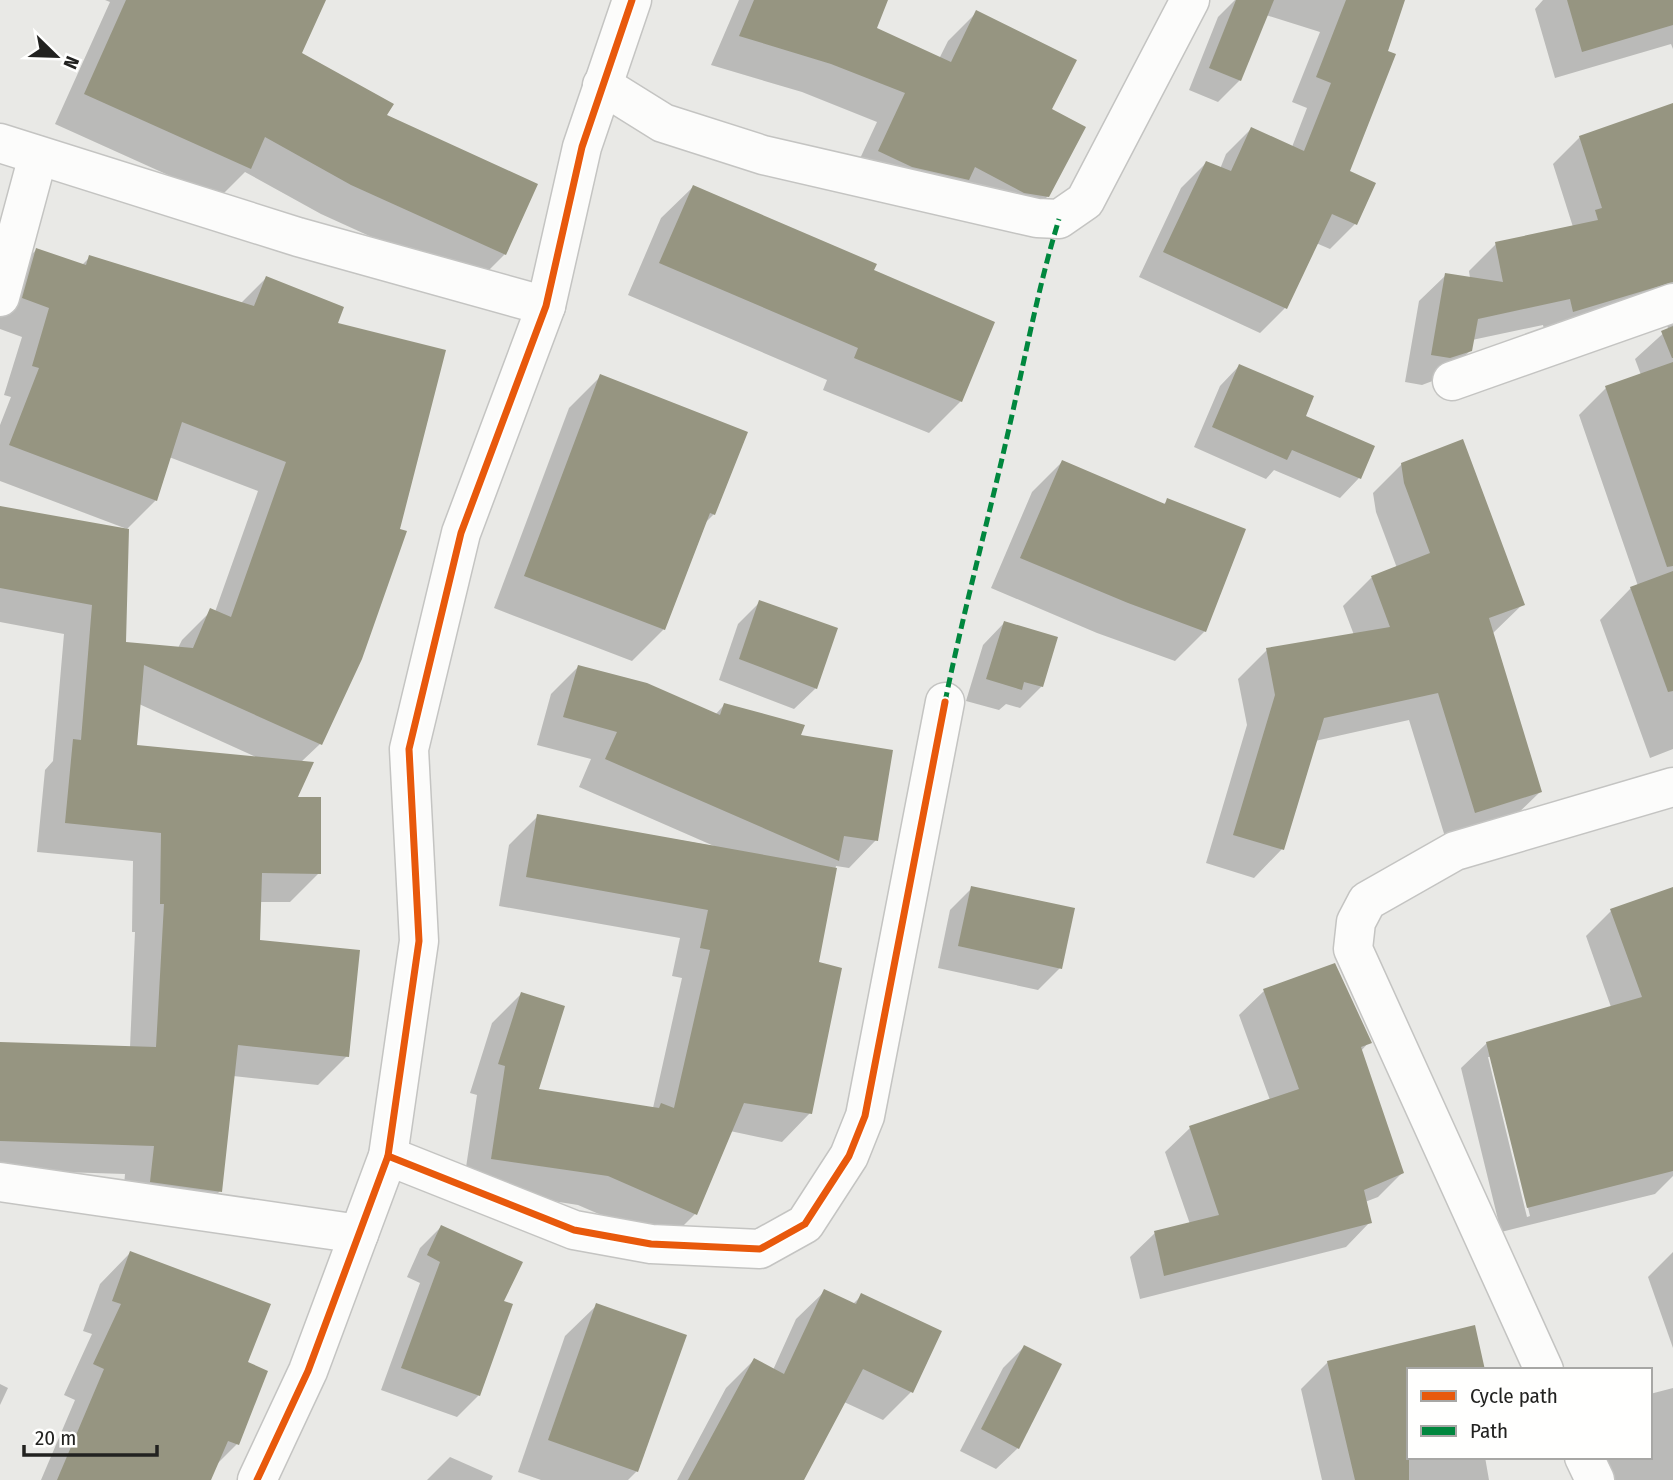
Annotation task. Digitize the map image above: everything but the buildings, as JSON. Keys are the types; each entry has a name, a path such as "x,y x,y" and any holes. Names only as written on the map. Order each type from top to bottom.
{"street":[{"path":"257,1480 308,1371 388,1156 419,941 409,749 461,533 546,306 582,147 632,0"},
{"path":"602,85 663,123 763,155 1037,218 1059,219 1085,201 1190,0"},
{"path":"0,143 298,237 546,306"},
{"path":"0,297 38,156"},
{"path":"1452,381 1673,303"},
{"path":"388,1156 575,1230 651,1244 760,1249 805,1224 849,1156 865,1116 945,702"},
{"path":"1543,1368 1353,949 1356,922 1367,901 1455,851 1673,788"},
{"path":"0,1182 359,1234"},
{"path":"1585,1459 1595,1480"}],"marked path":[{"path":"945,702 1037,300 1059,219"}],"cycle path":[{"path":"257,1480 308,1371 388,1156 419,941 409,749 461,533 546,306 582,147 632,0"},
{"path":"388,1156 574,1230 651,1244 760,1249 805,1224 849,1156 865,1116 945,702"}]}
